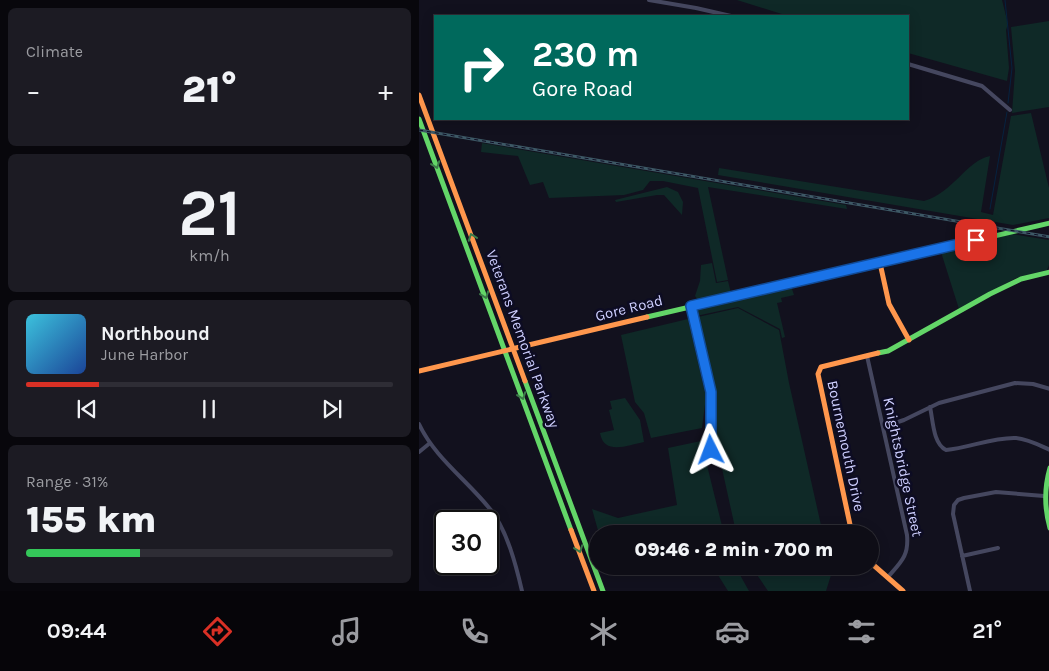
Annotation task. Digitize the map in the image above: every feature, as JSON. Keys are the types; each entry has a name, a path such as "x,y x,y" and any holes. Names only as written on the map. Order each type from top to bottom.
{"main road":[{"name":"Veterans Memorial Parkway","path":"419,95 603,591"},
{"name":"Veterans Memorial Parkway","path":"419,119 594,591"},
{"name":"Gore Road","path":"419,370 1049,223"},
{"path":"880,263 889,304 909,340"},
{"name":"Bournemouth Drive","path":"850,525 818,374 821,366 888,351 990,294 1021,279 1049,272"},
{"path":"1049,468 1045,496 1045,510 1049,528"},
{"path":"879,570 903,591"}],"street":[{"path":"649,0 727,15"},
{"path":"909,64 982,86 1010,110"},
{"path":"691,306 711,392 711,450"},
{"name":"Knightsbridge Street","path":"867,356 907,535 908,548 902,560 888,577"},
{"path":"883,427 904,420 939,403 1015,383 1033,384 1049,389"},
{"path":"930,407 937,443 946,450 1001,439 1017,438 1049,450"},
{"path":"419,424 430,443 445,462 491,510 506,538 522,591"},
{"path":"419,452 430,443"},
{"path":"970,591 953,514 958,500 996,492 1045,496"},
{"path":"963,556 998,548"}],"green space":[{"path":"737,0 1002,0 1008,24 1006,30 1009,68 1007,81 909,53 909,15 785,15"},
{"path":"1049,21 1049,107 1012,113 1015,71 1011,27"},
{"path":"1031,113 1049,188 1049,218 1013,225 718,175 719,168 924,201 943,191 981,159 990,156 981,212 993,215 1011,116"},
{"path":"482,143 846,205 847,209 708,187 728,280 717,282 698,188 663,181 650,181 643,190 624,195 549,198 543,182 530,185 518,156 481,152"},
{"path":"667,187 678,192 683,202 682,215 664,195 616,202 615,200"},
{"path":"1012,234 1049,240 1049,265 1047,270 1016,278 959,309 941,252"},
{"path":"712,263 716,283 728,281 731,293 698,300 695,296 700,281 701,265"},
{"path":"786,287 792,289 794,295 781,298 782,302 777,303 785,337 782,338 780,329 738,307 696,316 696,310 699,307"},
{"path":"738,308 779,330 821,525 734,525 721,464 714,448 714,393 698,317"},
{"path":"688,319 706,397 702,428 651,438 644,413 635,402 621,335"},
{"path":"625,398 640,420 644,442 624,447 611,447 602,440 600,433 614,430 609,410 612,409 610,401"},
{"path":"701,441 722,525 596,525 592,509 618,518 677,505 668,448"},
{"path":"718,575 740,575 749,591 728,591"},
{"path":"757,575 831,575 826,591 768,591"}],"waterway":[{"path":"1005,0 1012,68 1008,103"},
{"path":"990,209 1007,112"}],"railway":[{"path":"419,130 1050,237"}],"traffic: fast":[{"path":"419,119 571,530"},
{"path":"647,317 1050,223"},
{"path":"878,353 888,351 990,294 1021,279 1050,272"},
{"path":"525,381 603,591"},
{"path":"1050,468 1045,498 1050,528"}],"traffic: slow":[{"path":"419,95 525,381"},
{"path":"880,263 889,304 909,340"},
{"path":"419,371 647,317"},
{"path":"850,525 818,374 821,367 878,353"},
{"path":"571,530 594,591"},
{"path":"879,570 903,591"}],"route":[{"path":"711,450 711,392 691,306 976,240"}]}
